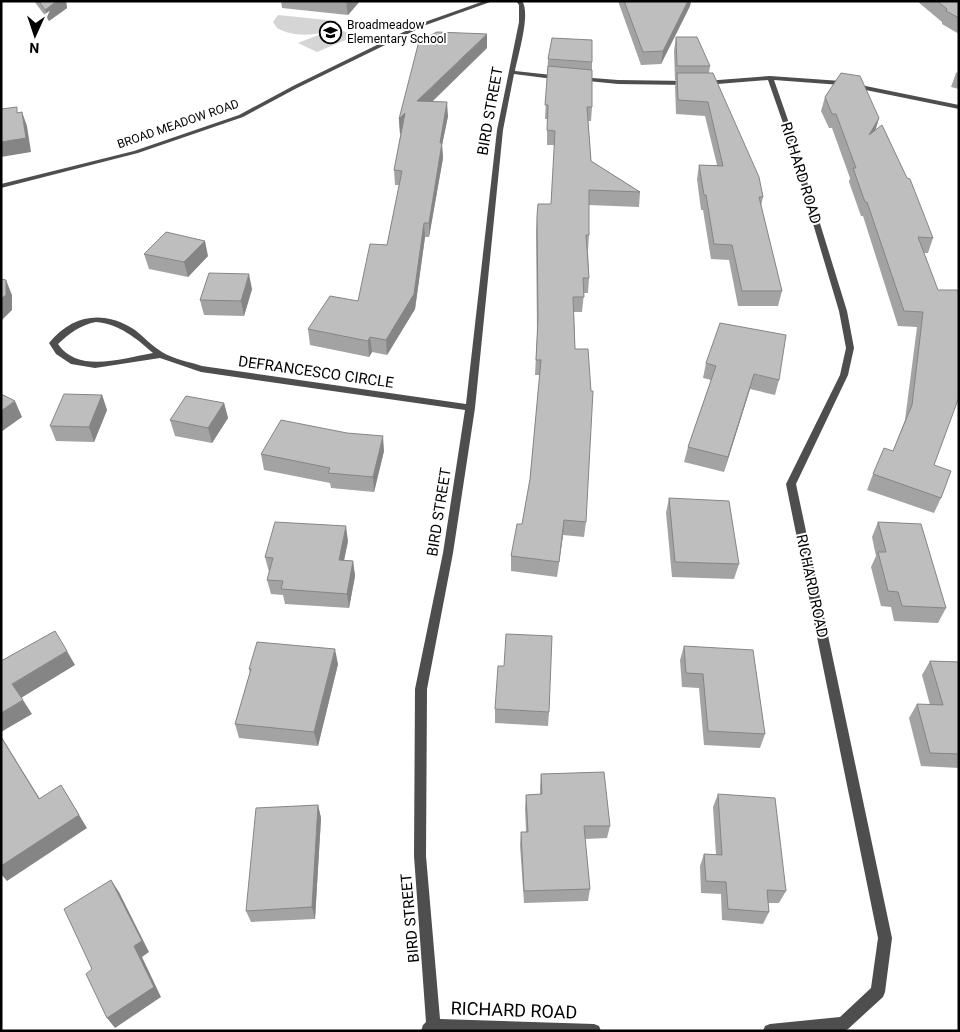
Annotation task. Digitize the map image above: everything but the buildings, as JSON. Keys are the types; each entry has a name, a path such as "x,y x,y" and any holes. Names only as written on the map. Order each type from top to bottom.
{"street":[{"name":"BROAD MEADOW ROAD","path":"1,186 136,152 241,116 295,87 424,24 490,1"},
{"name":"BIRD STREET","path":"431,1029 420,856 421,689 448,553 470,408 500,130 522,22 522,6 519,1"},
{"path":"512,72 560,78 637,83 713,83 770,78 841,83 959,108"},
{"name":"RICHARD ROAD","path":"770,78 786,123 840,302 850,348 844,375 791,484 884,938 878,992 843,1024 770,1031"},
{"name":"DEFRANCESCO CIRCLE","path":"160,355 95,366 71,361 59,352 53,343 68,328 86,320 106,320 121,324 160,355 201,369 470,408"},
{"name":"RICHARD ROAD","path":"431,1029 594,1031"}],"shaded area":[{"path":"278,15 337,21 325,31 308,35 291,33 277,28 273,22"},
{"path":"336,28 355,36 317,52 298,43"}],"place":[{"name":"Broadmeadow Elementary School","path":"331,32"}]}
